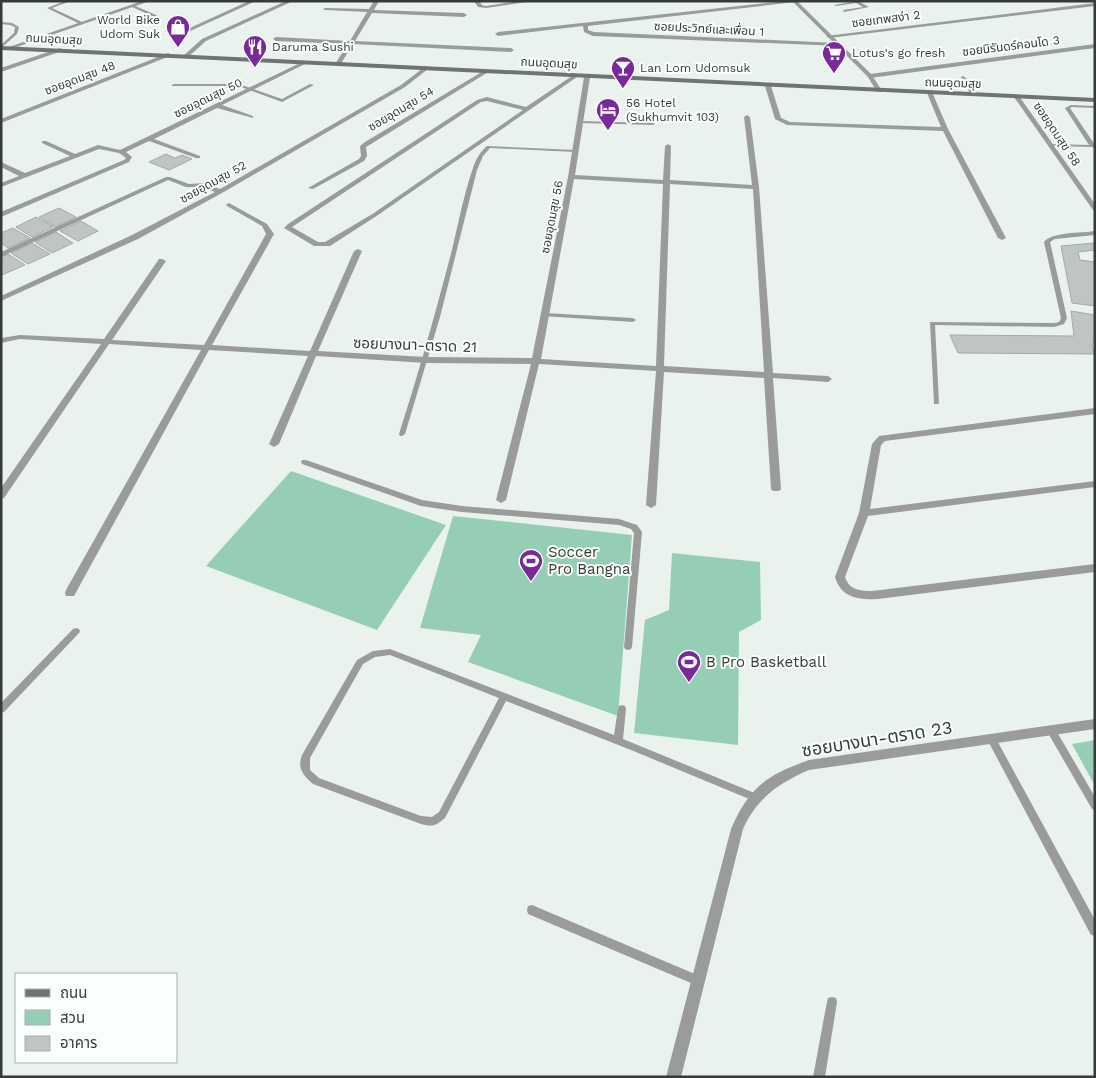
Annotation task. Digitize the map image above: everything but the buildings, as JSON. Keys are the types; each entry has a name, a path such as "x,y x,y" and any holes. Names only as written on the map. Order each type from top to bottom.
{"main road":[{"name":"ถนนอุดมสุข","path":"1,47 768,86 1095,100"}],"street":[{"path":"9,48 148,1"},
{"path":"173,37 254,1"},
{"path":"186,56 204,40 291,1"},
{"path":"338,64 377,1"},
{"path":"476,1 480,6 486,7 532,1"},
{"path":"498,34 797,2 870,76 879,91"},
{"name":"ซอยเทพสง่า 2","path":"829,36 1095,4"},
{"path":"325,9 464,15"},
{"name":"ซอยประวิทย์และเพื่อน 1","path":"585,25 586,31 593,34 838,45"},
{"path":"276,39 511,50"},
{"name":"ซอยนิรันดร์คอนโด 3","path":"870,76 1095,46"},
{"path":"1,70 60,50"},
{"name":"ซอยอุดมสุข 48","path":"1,121 168,56"},
{"name":"ซอยอุดมสุข 50","path":"121,152 218,106 304,62"},
{"name":"ซอยอุดมสุข 52","path":"1,299 135,237 220,192 403,86 426,68"},
{"name":"ซอยอุดมสุข 54","path":"311,188 362,160 364,156 363,146 367,143 487,71"},
{"path":"527,109 487,99 479,101 288,228 317,244 327,244 376,214 575,76"},
{"name":"ซอยอุดมสุข 56","path":"501,500 536,361 572,177 587,77"},
{"path":"768,86 778,119 789,124 945,129"},
{"path":"930,93 945,129 1002,238"},
{"name":"ซอยอุดมสุข 58","path":"1017,97 1095,209"},
{"path":"218,106 251,117"},
{"path":"747,117 756,187 770,375 776,489"},
{"path":"149,139 198,157"},
{"path":"44,142 73,155"},
{"path":"652,505 660,368 668,146"},
{"path":"1,185 73,155 98,147 121,152 129,157 127,160 1,215"},
{"path":"1,164 24,176"},
{"path":"572,177 756,187"},
{"path":"1,255 168,178 188,186 204,185 220,192"},
{"path":"70,593 270,234 265,225 229,205"},
{"path":"274,444 358,250"},
{"path":"1,496 108,343 162,261"},
{"name":"ซอยบางนา-ตราด 21","path":"1,341 20,337 108,343 208,346 313,355 426,360 536,361 828,379"},
{"path":"1095,411 882,438 876,444 864,513 840,577 846,590 854,594 878,595 1095,568"},
{"path":"864,513 1095,484"},
{"name":"ซอยบางนา-ตราด 23","path":"673,1077 737,830 743,814 754,797 766,785 779,777 809,765 1095,724"}],"lane":[{"path":"831,1 836,5 845,12 867,7 857,2 836,5"},
{"path":"66,2 49,8 81,23"},
{"path":"133,6 155,16"},
{"path":"1,23 17,27 16,33 1,47"},
{"path":"963,77 973,95"},
{"path":"174,85 239,85 282,101 312,85"},
{"path":"1094,147 1067,108 1070,106 1095,107"},
{"path":"581,122 653,124"},
{"path":"1050,145 1094,147"},
{"path":"402,434 426,360 451,271 470,188 480,154 489,147 575,152"},
{"path":"936,403 932,323 1062,323 1064,318 1047,242 1048,239 1054,236 1095,233"},
{"path":"545,315 633,320"},
{"path":"304,462 421,503 619,522 634,527 638,532 628,647"},
{"path":"1,709 76,631"},
{"path":"504,697 442,815 433,822 421,820 316,781 306,772 305,758 360,662 373,654 390,652 618,741 754,797"},
{"path":"618,741 622,709"},
{"path":"1051,730 1095,806"},
{"path":"992,738 1095,931"},
{"path":"532,910 698,981"},
{"path":"819,1077 832,1002"}],"green space":[{"path":"291,471 446,525 377,630 206,566"},
{"name":"Soccer Pro Bangna","path":"453,516 632,535 618,716 468,662 481,635 420,628"},
{"name":"B Pro Basketball","path":"672,553 760,562 761,620 739,632 738,745 634,733 645,620 669,610"},
{"path":"1095,740 1095,786 1072,744"}],"place":[{"name":"World Bike Udom Suk","path":"178,48"},
{"name":"Daruma Sushi","path":"255,68"},
{"name":"Lotus's go fresh","path":"834,74"},
{"name":"Lan Lom Udomsuk","path":"623,89"},
{"name":"56 Hotel (Sukhumvit 103)","path":"608,131"},
{"name":"Soccer Pro Bangna","path":"531,582"},
{"name":"B Pro Basketball","path":"689,683"}]}
